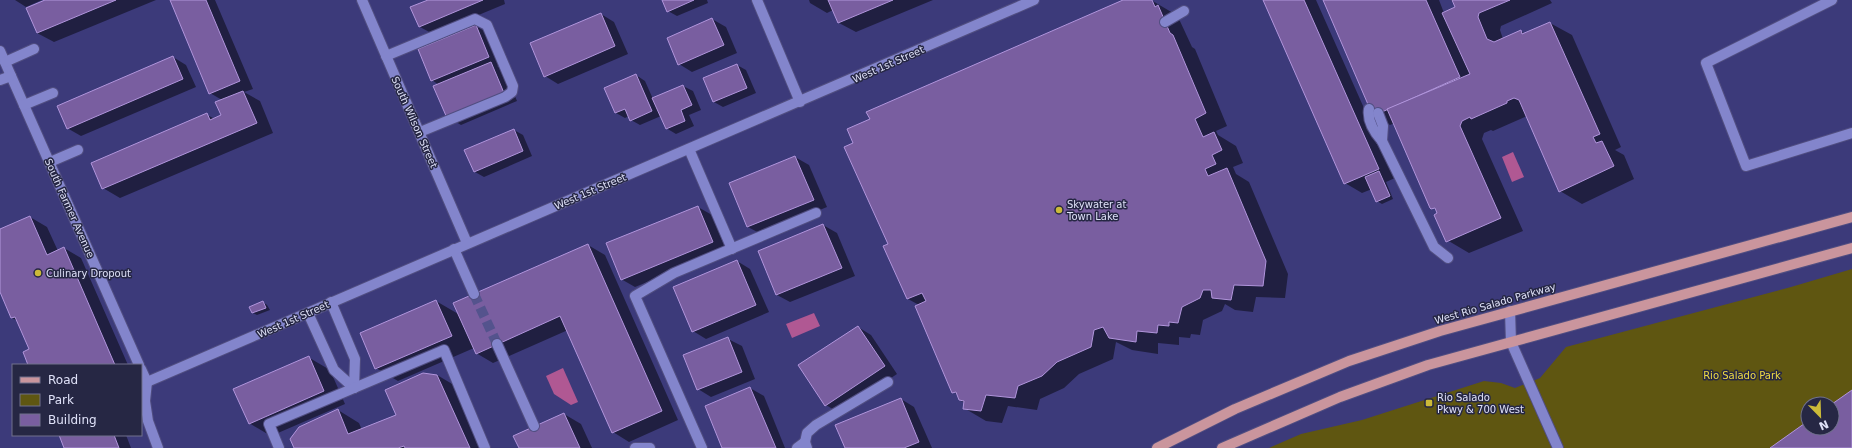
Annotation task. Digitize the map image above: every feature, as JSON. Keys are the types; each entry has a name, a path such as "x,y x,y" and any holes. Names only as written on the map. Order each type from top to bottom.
{"main road":[{"name":"West Rio Salado Parkway","path":"1157,448 1235,409 1349,362 1440,331 1852,217"},
{"path":"1222,448 1276,424 1375,384 1428,365 1852,248"}],"street":[{"name":"South Wilson Street","path":"362,0 467,243"},
{"path":"757,0 800,102"},
{"name":"West 1st Street","path":"147,382 1034,0"},
{"path":"1832,0 1706,62 1746,166 1852,133"},
{"path":"1165,22 1184,10"},
{"path":"386,56 475,19 488,25 513,86 512,92 505,97 420,132"},
{"path":"5,62 34,49"},
{"name":"South Farmer Avenue","path":"0,51 139,364"},
{"path":"0,80 11,76"},
{"path":"24,105 53,93"},
{"path":"1374,111 1368,117 1377,136 1382,141 1434,247 1448,258"},
{"path":"689,149 732,249"},
{"path":"50,162 78,150"},
{"path":"702,448 635,296 674,273 816,213"},
{"path":"454,249 474,294"},
{"path":"331,302 355,359 354,388"},
{"path":"1510,311 1511,342 1558,448"},
{"path":"308,313 334,370 354,388"},
{"path":"497,344 534,426"},
{"path":"279,448 269,424 444,350 485,448"},
{"path":"142,371 147,382 144,401 148,421 158,448"},
{"path":"803,446 807,433 816,425 888,382"},
{"path":"635,448 650,448"}],"green space":[{"name":"Rio Salado Park","path":"1852,269 1852,448 1269,448 1301,434 1362,420 1484,381 1501,383 1515,388 1540,378 1566,347 1791,287"}],"shaded area":[{"path":"1513,152 1524,177 1512,182 1502,157"},
{"path":"814,313 820,326 792,338 786,324"},
{"path":"563,368 578,402 571,405 554,394 546,376"}],"building":[{"path":"45,0 116,0 37,33 26,8"},
{"path":"170,0 206,0 240,81 209,94"},
{"path":"428,0 483,0 419,27 410,7"},
{"path":"662,0 694,0 667,12"},
{"path":"828,0 893,0 838,23"},
{"name":"Skywater at Town Lake","path":"1123,0 1152,0 1155,7 1158,5 1170,33 1173,35 1206,113 1195,119 1203,137 1214,132 1222,150 1212,155 1216,164 1205,169 1208,176 1227,168 1266,261 1263,286 1234,285 1231,300 1212,298 1211,290 1203,290 1200,298 1182,307 1178,323 1169,322 1169,326 1158,325 1157,333 1137,331 1136,342 1109,338 1103,327 1094,330 1091,347 1057,362 1042,376 1018,386 1015,398 986,395 981,411 963,409 964,401 959,400 956,392 952,393 915,306 926,301 922,293 907,299 883,246 888,244 844,147 853,143 847,129 870,119 866,112"},
{"path":"1263,0 1304,0 1379,169 1344,184"},
{"path":"1323,0 1426,0 1460,77 1373,116"},
{"path":"1452,0 1510,0 1479,13 1478,17 1487,39 1494,42 1521,30 1522,34 1550,22 1600,134 1593,137 1596,143 1602,141 1614,166 1559,192 1519,100 1514,98 1507,101 1507,103 1471,119 1470,117 1462,121 1460,126 1501,218 1446,242 1434,215 1437,213 1435,208 1430,208 1387,109 1470,74 1442,13 1455,7"},
{"path":"601,13 615,46 544,77 530,43"},
{"path":"712,18 724,45 678,65 667,38"},
{"path":"476,25 489,57 431,81 418,49"},
{"path":"173,56 183,79 67,129 57,106"},
{"path":"491,62 504,93 447,118 433,86"},
{"path":"737,64 747,88 713,102 703,78"},
{"path":"636,74 652,111 630,121 625,109 615,113 604,88"},
{"path":"683,85 692,105 681,110 685,121 666,129 652,98"},
{"path":"243,91 257,123 102,189 91,163 207,113 210,120 221,115 215,102"},
{"path":"514,129 523,151 474,172 464,150"},
{"path":"795,156 814,200 747,227 729,183"},
{"path":"1379,171 1390,196 1376,202 1365,177"},
{"path":"698,206 713,242 621,280 606,243"},
{"name":"Culinary Dropout","path":"30,216 47,255 64,247 115,364 28,364 23,352 29,349 15,317 11,318 0,292 0,229"},
{"path":"823,224 842,268 776,295 758,251"},
{"path":"588,244 662,411 612,433 560,316 476,354 453,303"},
{"path":"737,260 756,305 692,332 673,287"},
{"path":"436,300 452,336 375,369 360,333"},
{"path":"263,301 266,308 252,313 249,307"},
{"path":"858,326 885,366 825,406 798,365"},
{"path":"728,337 742,372 697,390 683,355"},
{"path":"309,356 324,391 249,424 233,389"},
{"path":"423,373 437,375 470,448 405,448 404,446 398,448 294,448 290,439 299,427 338,409 348,434 396,415 385,390"},
{"path":"750,387 776,448 722,448 705,406"},
{"path":"1852,390 1852,448 1770,448 1800,427 1800,436 1840,436 1840,398"},
{"path":"901,398 919,442 904,448 845,448 835,425"},
{"path":"564,413 580,448 519,448 513,436"},
{"path":"59,436 114,436 119,448 64,448"}],"tunnel":[{"path":"474,294 497,344"}],"place":[{"name":"Skywater at Town Lake","path":"1059,210"},
{"name":"Culinary Dropout","path":"38,273"},
{"name":"Rio Salado Pkwy & 700 West","path":"1429,403"}]}
